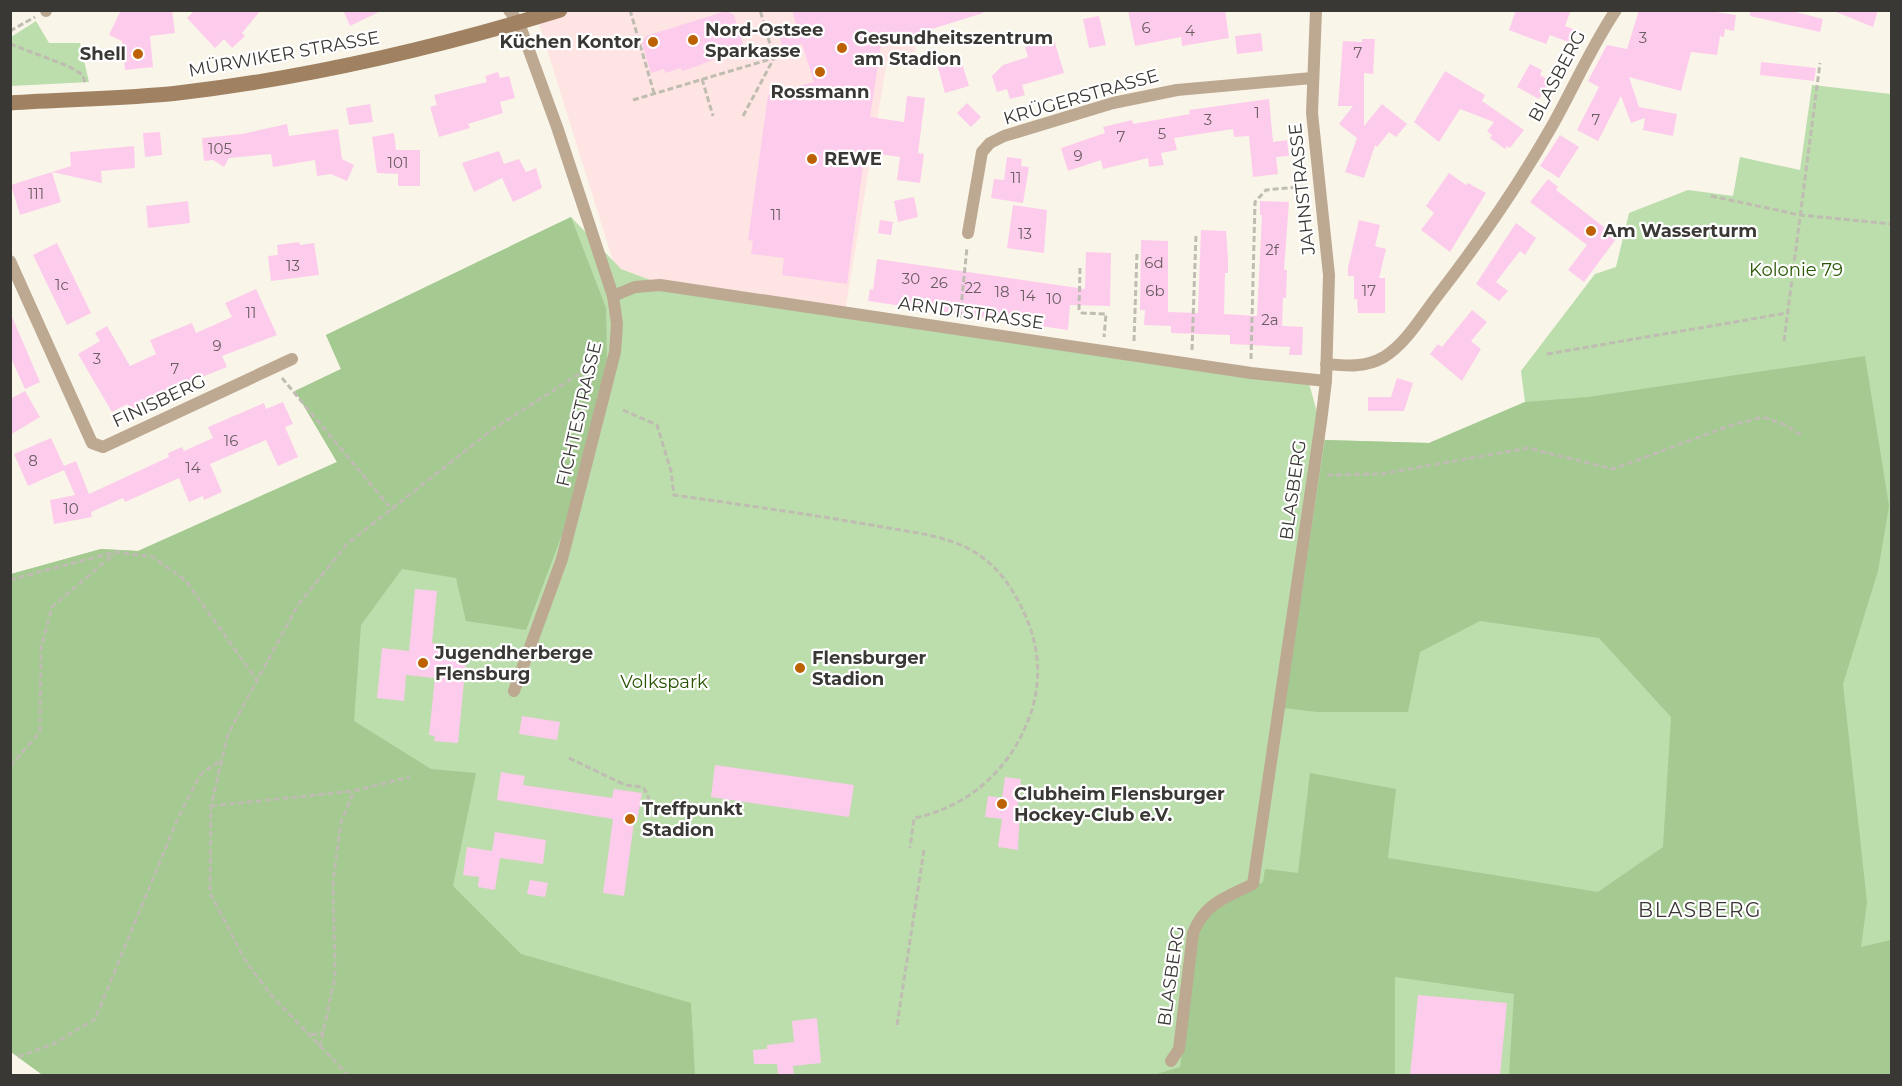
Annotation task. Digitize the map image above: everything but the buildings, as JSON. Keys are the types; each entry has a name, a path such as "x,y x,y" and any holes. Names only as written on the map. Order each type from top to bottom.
{"main road":[{"name":"MÜRWIKER STRASSE","path":"10,103 176,93 251,83 338,66 519,23 560,10"}],"street":[{"name":"FICHTESTRASSE","path":"509,10 519,23 557,127 613,296 616,324 615,352 562,559 514,692"},
{"name":"JAHNSTRASSE","path":"1316,10 1312,78 1319,184 1329,275 1326,364"},
{"name":"BLASBERG","path":"1171,1060 1179,1049 1193,933 1200,915 1210,906 1252,884 1313,477 1326,381 1326,364 1360,366 1384,357 1405,338 1506,200 1552,126 1595,41 1616,10"},
{"name":"KRÜGERSTRASSE","path":"968,233 982,152 990,143 1004,136 1113,103 1177,90 1312,78"},
{"name":"FINISBERG","path":"10,261 92,443 103,447 292,358"},
{"name":"ARNDTSTRASSE","path":"613,296 635,287 660,285 1251,373 1326,381"}],"path":[{"path":"630,10 654,93"},
{"path":"743,116 774,58 760,10"},
{"path":"10,31 37,16"},
{"path":"616,44 637,38"},
{"path":"10,44 68,66 83,75 89,98"},
{"path":"633,100 774,58"},
{"path":"1784,341 1820,63"},
{"path":"702,79 712,116"},
{"path":"1251,373 1255,202 1266,190 1319,184"},
{"path":"1711,196 1800,215 1892,224"},
{"path":"959,329 968,233"},
{"path":"1192,364 1196,234"},
{"path":"1134,355 1137,252"},
{"path":"1080,268 1079,310 1083,314 1106,314 1103,351"},
{"path":"1547,354 1787,313"},
{"path":"349,1076 271,995 245,960 210,893 211,806 228,735 256,679 298,605 347,544 493,429 615,352"},
{"path":"273,367 392,510"},
{"path":"623,410 657,425 671,471 674,495 823,516 945,538 971,550 997,570 1018,598 1038,653 1037,687 1028,723 1005,761 992,777 968,798 939,813 914,818 910,848"},
{"path":"1313,477 1341,473 1381,474 1528,448 1612,469 1729,426 1763,417 1783,424 1801,435"},
{"path":"10,580 115,552 153,557 186,581 208,608 256,679"},
{"path":"10,766 39,732 41,648 52,607 115,552"},
{"path":"569,758 625,784 643,787 648,795 649,805"},
{"path":"18,1057 55,1043 95,1019 178,818 200,775 222,759"},
{"path":"211,806 354,791 410,777"},
{"path":"320,1047 335,977 333,881 341,822 354,791"},
{"path":"897,1025 924,850"},
{"path":"310,1035 324,1032"}],"shaded area":[{"path":"535,11 903,11 916,51 887,61 845,312 661,284 621,269 613,261"}],"green space":[{"path":"36,21 49,43 80,43 89,82 11,86 11,37"},
{"name":"Volkspark","path":"1812,85 1891,94 1891,1075 44,1076 11,1052 11,574 101,549 138,551 337,462 295,391 341,369 326,335 571,217 621,269 661,284 1308,380 1325,440 1429,443 1525,402 1521,371 1595,274 1616,267 1629,213 1688,190 1733,196 1740,157 1800,170"},
{"path":"571,217 606,308 607,361 563,532 526,630 466,621 456,578 402,569 361,625 354,721 431,769 476,773 453,886 521,954 691,1003 695,1075 44,1076 11,1052 11,574 101,549 138,551 337,462 295,391 341,369 326,335"},
{"path":"1865,356 1889,506 1878,571 1843,684 1867,902 1861,947 1891,940 1891,1075 1509,1075 1514,994 1395,977 1395,1075 1150,1076 1180,1067 1197,932 1212,909 1263,882 1265,869 1298,873 1310,773 1396,789 1388,858 1598,892 1663,847 1671,717 1599,638 1480,621 1420,652 1408,712 1317,712 1284,708 1325,440 1429,443 1525,402 1588,397"}],"place":[{"name":"Nord-Ostsee Sparkasse","path":"693,40"},
{"name":"Küchen Kontor","path":"653,42"},
{"name":"Gesundheitszentrum am Stadion","path":"842,48"},
{"name":"Shell","path":"138,54"},
{"name":"Rossmann","path":"820,72"},
{"name":"REWE","path":"812,159"},
{"name":"Am Wasserturm","path":"1591,231"},
{"name":"Jugendherberge Flensburg","path":"423,663"},
{"name":"Flensburger Stadion","path":"800,668"},
{"name":"Clubheim Flensburger Hockey-Club e.V.","path":"1002,804"},
{"name":"Treffpunkt Stadion","path":"630,819"}],"district":[{"name":"BLASBERG","path":"1700,910"}],"park label":[{"name":"Kolonie 79","path":"1796,270"}]}
